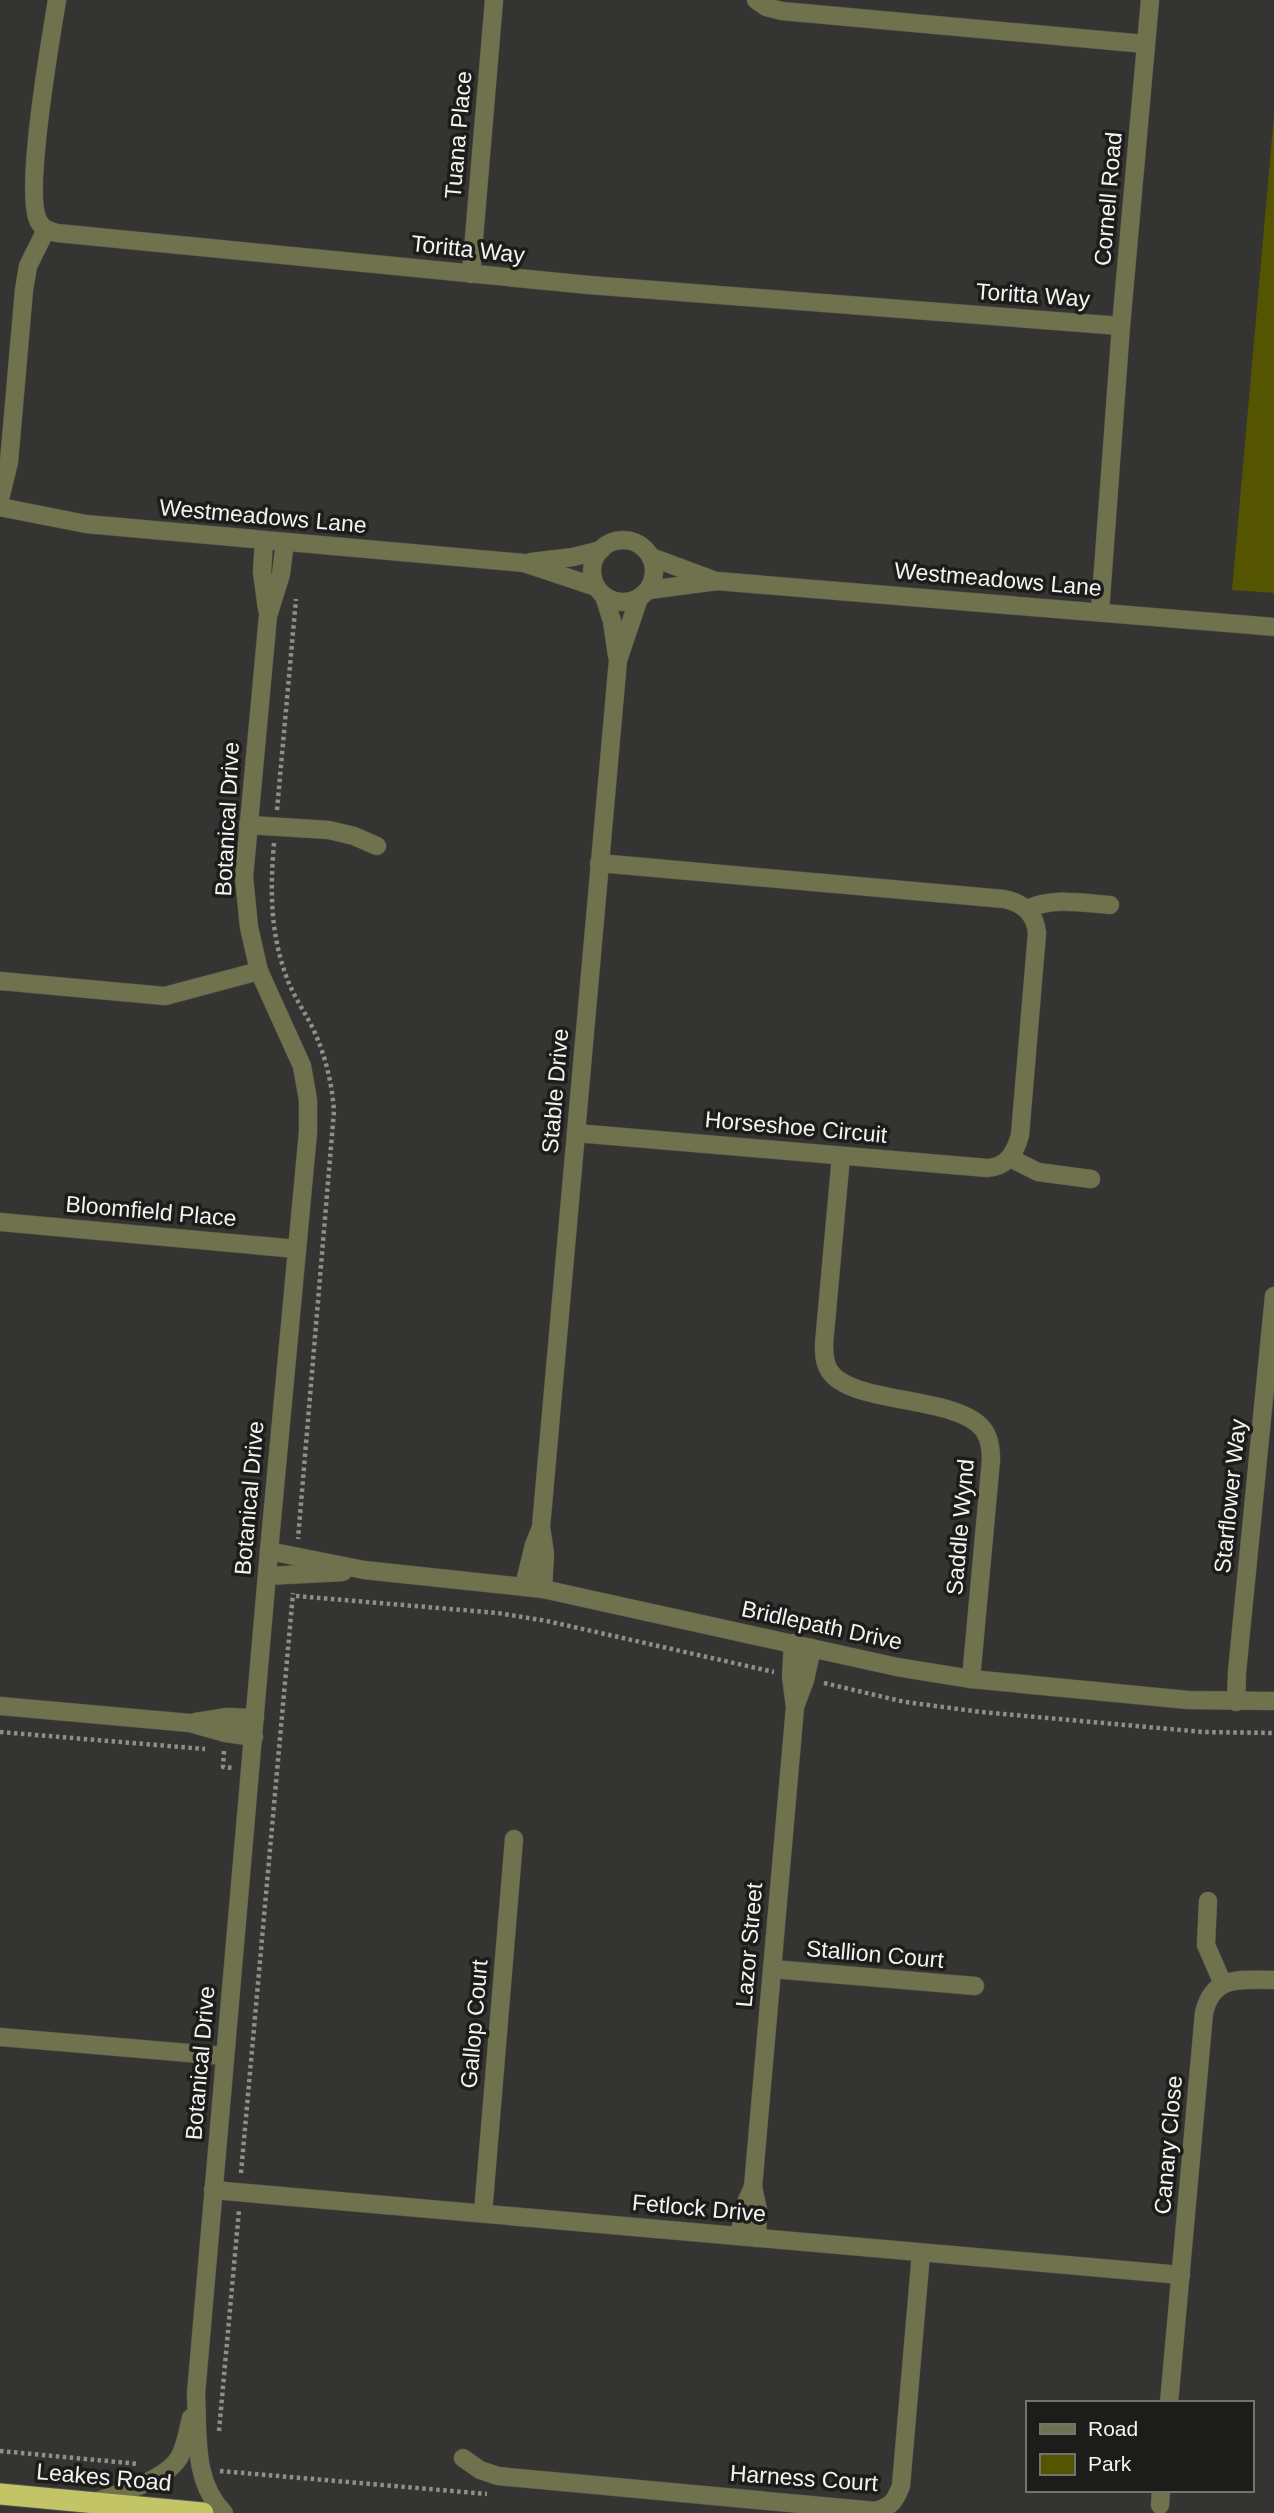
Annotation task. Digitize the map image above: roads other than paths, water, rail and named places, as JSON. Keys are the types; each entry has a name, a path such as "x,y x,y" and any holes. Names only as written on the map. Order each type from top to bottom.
{"highway":[{"name":"Leakes Road","path":"0,2494 203,2513"}],"street":[{"path":"0,499 9,461 28,266 46,230 39,222 33,195 46,65 57,0"},
{"name":"Tuana Place","path":"471,274 494,0"},
{"path":"756,0 766,7 782,11 1145,44"},
{"name":"Cornell Road","path":"1100,611 1121,326 1150,0"},
{"name":"Toritta Way","path":"46,230 75,236 471,274 1121,326"},
{"name":"Westmeadows Lane","path":"0,507 86,524 524,563 573,557 601,550"},
{"name":"Botanical Drive","path":"264,540 262,572 268,616"},
{"path":"628,540 645,549 651,557 655,574 644,594 629,602 619,603 600,591 592,567 601,550 618,541 628,540"},
{"name":"Botanical Drive","path":"93,2503 156,2477 179,2458 196,2394 308,1132 308,1100 302,1066 259,971 248,927 244,877 268,616 281,573 285,542"},
{"name":"Westmeadows Lane","path":"651,557 717,581"},
{"name":"Westmeadows Lane","path":"524,563 600,591"},
{"name":"Westmeadows Lane","path":"644,594 717,581 1274,626"},
{"name":"Stable Drive","path":"543,1589 545,1554 541,1527 618,660 612,621 600,591"},
{"name":"Stable Drive","path":"618,660 644,594"},
{"path":"248,825 329,830 354,836 377,846"},
{"path":"599,863 1004,899 1019,903 1027,909 1035,922 1037,933 1020,1135 1010,1158 1038,1172 1091,1179"},
{"path":"1027,909 1055,901 1110,905"},
{"path":"0,981 164,996 259,971"},
{"name":"Horseshoe Circuit","path":"576,1133 987,1168 994,1168 1010,1158"},
{"name":"Saddle Wynd","path":"841,1156 824,1344 825,1362 829,1371 834,1378 853,1388 966,1416 983,1428 988,1437 991,1460 971,1679"},
{"name":"Bloomfield Place","path":"0,1222 297,1249"},
{"name":"Starflower Way","path":"1236,1702 1274,1296"},
{"name":"Stable Drive","path":"524,1586 541,1527"},
{"name":"Bridlepath Drive","path":"269,1551 364,1570 543,1589 897,1667 971,1679 1188,1700 1274,1701"},
{"name":"Bridlepath Drive","path":"267,1576 364,1570"},
{"name":"Lazor Street","path":"748,2237 743,2208 753,2187 795,1707 790,1676 793,1643"},
{"name":"Lazor Street","path":"795,1707 805,1679 811,1648"},
{"path":"0,1706 190,1723 254,1737"},
{"path":"190,1723 227,1717 255,1718"},
{"name":"Gallop Court","path":"483,2213 514,1839"},
{"path":"1208,1901 1206,1945 1223,1984 1233,1980 1274,1980"},
{"name":"Stallion Court","path":"772,1969 975,1986"},
{"name":"Canary Close","path":"1169,2401 1204,2013 1212,1993 1223,1984"},
{"path":"0,2036 225,2056"},
{"name":"Fetlock Drive","path":"213,2190 1181,2275"},
{"name":"Harness Court","path":"463,2458 480,2470 498,2476 876,2511 890,2507 895,2502 901,2486 920,2252"},
{"name":"Botanical Drive","path":"196,2394 201,2469 207,2490 224,2513"}]}
